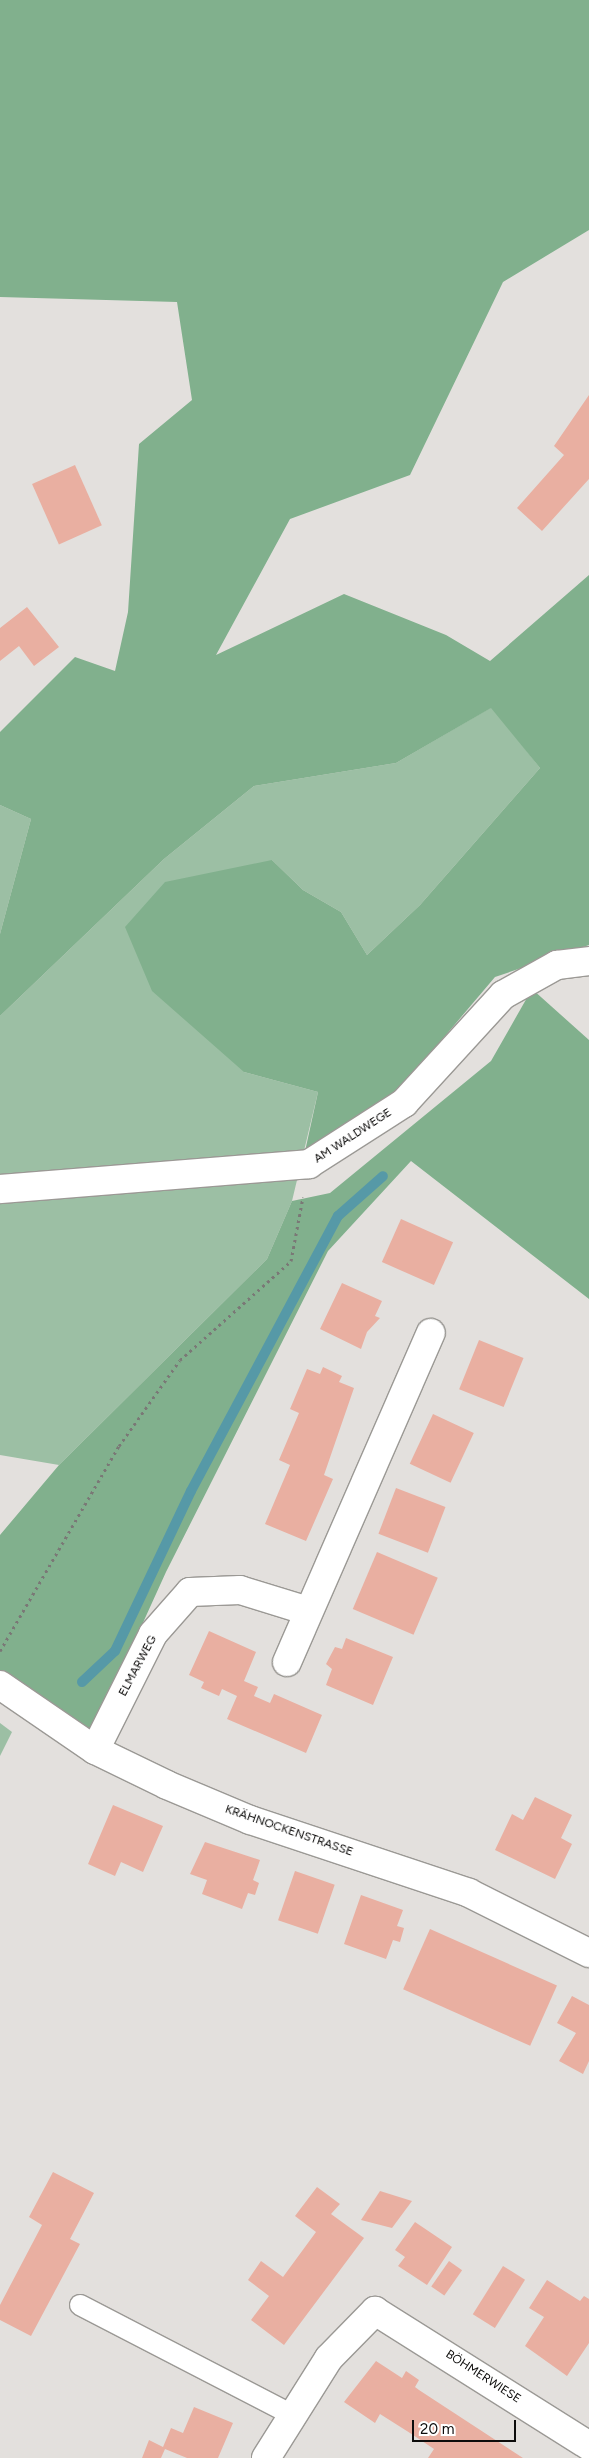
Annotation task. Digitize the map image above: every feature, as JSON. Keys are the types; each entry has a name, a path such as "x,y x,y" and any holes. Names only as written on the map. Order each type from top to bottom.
{"street":[{"name":"AM WALDWEGE","path":"0,1189 310,1164 404,1103 503,995 557,965 589,961"},
{"path":"287,1662 431,1333"},
{"name":"ELMARWEG","path":"95,1750 153,1634 190,1592 240,1590 308,1611"},
{"name":"KRÄHNOCKENSTRASSE","path":"0,1685 95,1750 250,1820 469,1893 589,1953"},
{"name":"BÖHMERWIESE","path":"292,2415 329,2358 375,2311 394,2318 589,2446"},
{"path":"266,2458 292,2415"}],"lane":[{"path":"80,2305 292,2415"}],"path":[{"path":"0,1652 119,1446 180,1360 291,1261 310,1164"}],"green space":[{"path":"0,0 589,0 589,230 503,282 410,475 290,519 216,655 344,594 446,635 490,661 589,575 589,945 495,977 401,1088 304,1156 318,1092 244,1072 152,991 125,927 165,882 272,860 303,890 341,912 367,955 420,905 540,768 491,708 396,763 254,786 164,859 0,1016 0,934 31,819 0,805 0,732 75,657 115,671 128,612 139,444 192,400 177,302 0,297"},
{"path":"492,707 540,768 420,905 367,955 341,912 303,890 272,860 244,1072 318,1092 292,1201 267,1259 59,1465 0,1455 0,1016 164,859 254,786 396,763"},
{"path":"0,805 31,819 0,934"},
{"path":"532,989 589,1040 589,1299 411,1161 328,1251 166,1572 91,1737 0,1677 0,1535 59,1465 267,1259 292,1201 330,1193 491,1061"},
{"path":"0,1723 12,1732 0,1756"}],"building":[{"path":"589,395 589,479 542,531 517,508 564,455 554,446"},
{"path":"75,465 102,525 59,544 32,484"},
{"path":"27,607 59,647 34,666 19,646 0,661 0,628"},
{"path":"401,1219 453,1242 434,1285 382,1262"},
{"path":"342,1283 382,1301 375,1316 380,1318 367,1332 361,1349 320,1329"},
{"path":"479,1340 524,1358 504,1407 459,1389"},
{"path":"323,1367 342,1376 339,1382 354,1388 324,1475 333,1479 306,1541 265,1524 290,1465 279,1460 299,1413 290,1409 307,1369 320,1374"},
{"path":"433,1414 474,1433 451,1483 410,1464"},
{"path":"396,1488 445,1507 428,1553 378,1534"},
{"path":"377,1552 438,1578 414,1635 353,1609"},
{"path":"209,1631 256,1652 244,1681 258,1687 254,1696 270,1703 274,1694 322,1715 306,1753 227,1719 237,1696 222,1689 219,1696 201,1688 204,1682 189,1675"},
{"path":"346,1638 393,1657 373,1705 326,1685 332,1669 326,1664 335,1647 342,1649"},
{"path":"535,1797 572,1815 561,1838 572,1844 555,1879 495,1850 512,1814 523,1820"},
{"path":"113,1805 163,1826 143,1872 121,1862 115,1876 88,1864"},
{"path":"205,1842 260,1860 253,1880 259,1883 255,1895 248,1893 242,1909 202,1894 207,1880 190,1874"},
{"path":"295,1871 335,1885 318,1934 278,1920"},
{"path":"361,1895 403,1910 397,1926 404,1928 400,1942 393,1940 386,1959 344,1944"},
{"path":"430,1929 557,1986 530,2046 403,1989"},
{"path":"572,1996 589,2005 589,2061 583,2074 559,2061 576,2033 557,2023"},
{"path":"53,2172 94,2193 70,2239 80,2244 31,2336 0,2320 0,2305 42,2225 29,2217"},
{"path":"317,2187 340,2204 331,2214 364,2238 284,2345 251,2320 269,2296 248,2280 261,2261 283,2277 316,2232 295,2216"},
{"path":"380,2191 412,2201 392,2228 361,2220"},
{"path":"415,2222 452,2247 427,2285 398,2266 405,2257 395,2250"},
{"path":"449,2261 462,2270 444,2296 431,2286"},
{"path":"503,2266 525,2280 495,2328 473,2314"},
{"path":"547,2280 580,2301 584,2296 589,2299 589,2343 567,2376 525,2346 544,2317 529,2308"},
{"path":"376,2361 402,2378 406,2371 419,2380 415,2387 419,2390 523,2458 428,2458 434,2449 380,2414 375,2423 344,2402"},
{"path":"194,2407 233,2423 218,2458 187,2458 165,2449 161,2458 142,2458 149,2440 163,2447 171,2428 183,2433"}],"waterway":[{"path":"82,1682 115,1651 191,1491 338,1216 383,1176"}]}
